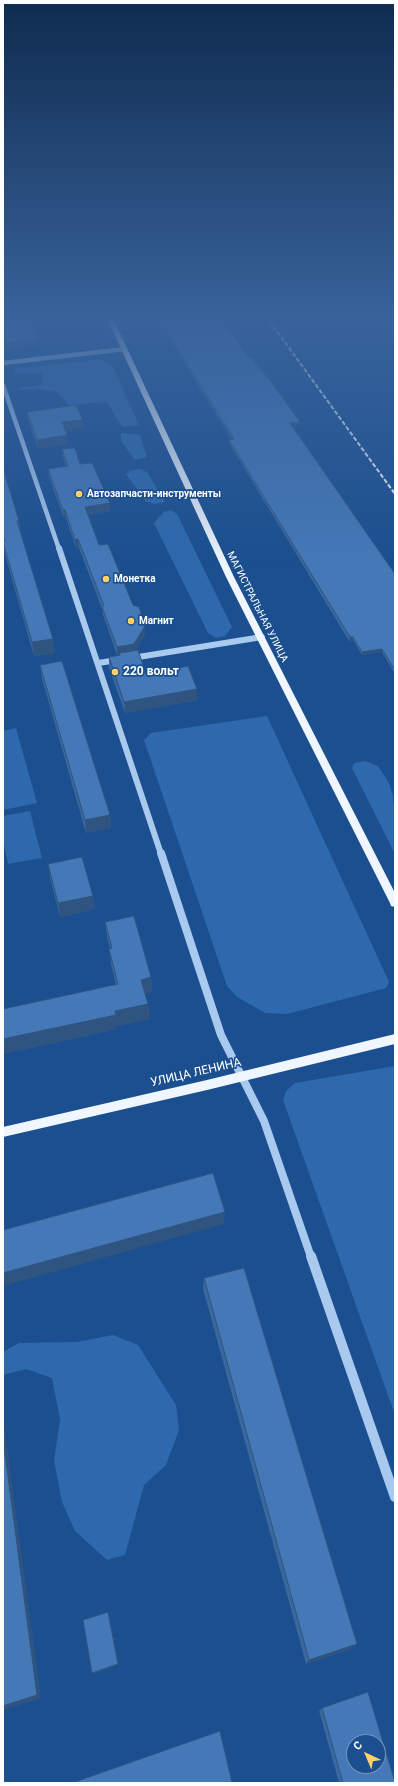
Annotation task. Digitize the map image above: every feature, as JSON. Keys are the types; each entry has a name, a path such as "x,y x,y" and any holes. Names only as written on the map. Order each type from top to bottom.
{"main road":[{"name":"МАГИСТРАЛЬНАЯ УЛИЦА","path":"148,399 191,494 395,903"},
{"name":"УЛИЦА ЛЕНИНА","path":"3,1132 395,1039"}],"street":[{"path":"8,399 98,662 221,1035 264,1121 395,1497"},
{"path":"98,662 262,637"}],"shaded area":[{"path":"64,399 128,399 139,425 122,427 107,402 69,405"},
{"path":"121,433 140,435 147,457 135,460 121,441"},
{"path":"140,469 147,472 165,502 154,504 145,501 142,493 136,488 126,474 129,471"},
{"path":"171,510 177,514 232,627 225,636 216,638 208,633 154,523 164,512"},
{"path":"267,716 389,982 386,988 287,1014 265,1013 237,997 227,986 144,740 151,733"},
{"path":"16,728 37,803 3,810 3,731"},
{"path":"365,761 378,766 389,783 395,806 395,854 352,768 354,763"},
{"path":"30,811 42,858 8,864 3,840 3,816"},
{"path":"395,1066 395,1415 283,1100 286,1091 295,1083"},
{"path":"113,1335 138,1345 176,1405 179,1430 166,1465 144,1485 125,1555 107,1560 75,1531 62,1502 54,1461 60,1420 52,1378 26,1369 3,1375 3,1352 19,1343 77,1342"}],"building":[{"path":"209,399 284,399 300,422 290,423 395,574 395,670 382,649 362,652 353,637 350,637 229,440 234,439"},
{"path":"76,405 83,420 62,422 67,435 37,440 27,412"},
{"path":"75,448 80,464 92,463 110,503 85,507 99,545 108,544 133,605 139,607 145,626 134,644 117,647 102,607 104,606 78,539 75,540 65,510 63,510 48,469 68,466 62,449"},
{"path":"3,468 19,521 17,521 53,639 32,642 3,542 5,541 3,535"},
{"path":"138,650 146,674 188,666 197,689 124,702 109,657 120,655 120,653"},
{"path":"62,661 110,815 85,820 40,665"},
{"path":"82,857 93,896 58,903 48,864"},
{"path":"134,916 151,977 141,980 148,1004 115,1011 116,1015 3,1039 3,1009 118,984 109,949 112,948 105,922"},
{"path":"213,1173 225,1212 3,1273 3,1230"},
{"path":"244,1268 357,1644 309,1660 204,1278"},
{"path":"3,1439 37,1695 3,1706"},
{"path":"108,1612 118,1664 92,1673 83,1620"},
{"path":"368,1692 380,1734 346,1734 346,1774 386,1774 386,1753 395,1783 343,1783 322,1708"},
{"path":"220,1731 232,1783 72,1783"}],"railway":[{"path":"326,399 395,494"}],"place":[{"name":"Автозапчасти-инструменты","path":"79,494"},
{"name":"Монетка","path":"106,579"},
{"name":"Магнит","path":"131,621"},
{"name":"220 вольт","path":"115,672"}]}
